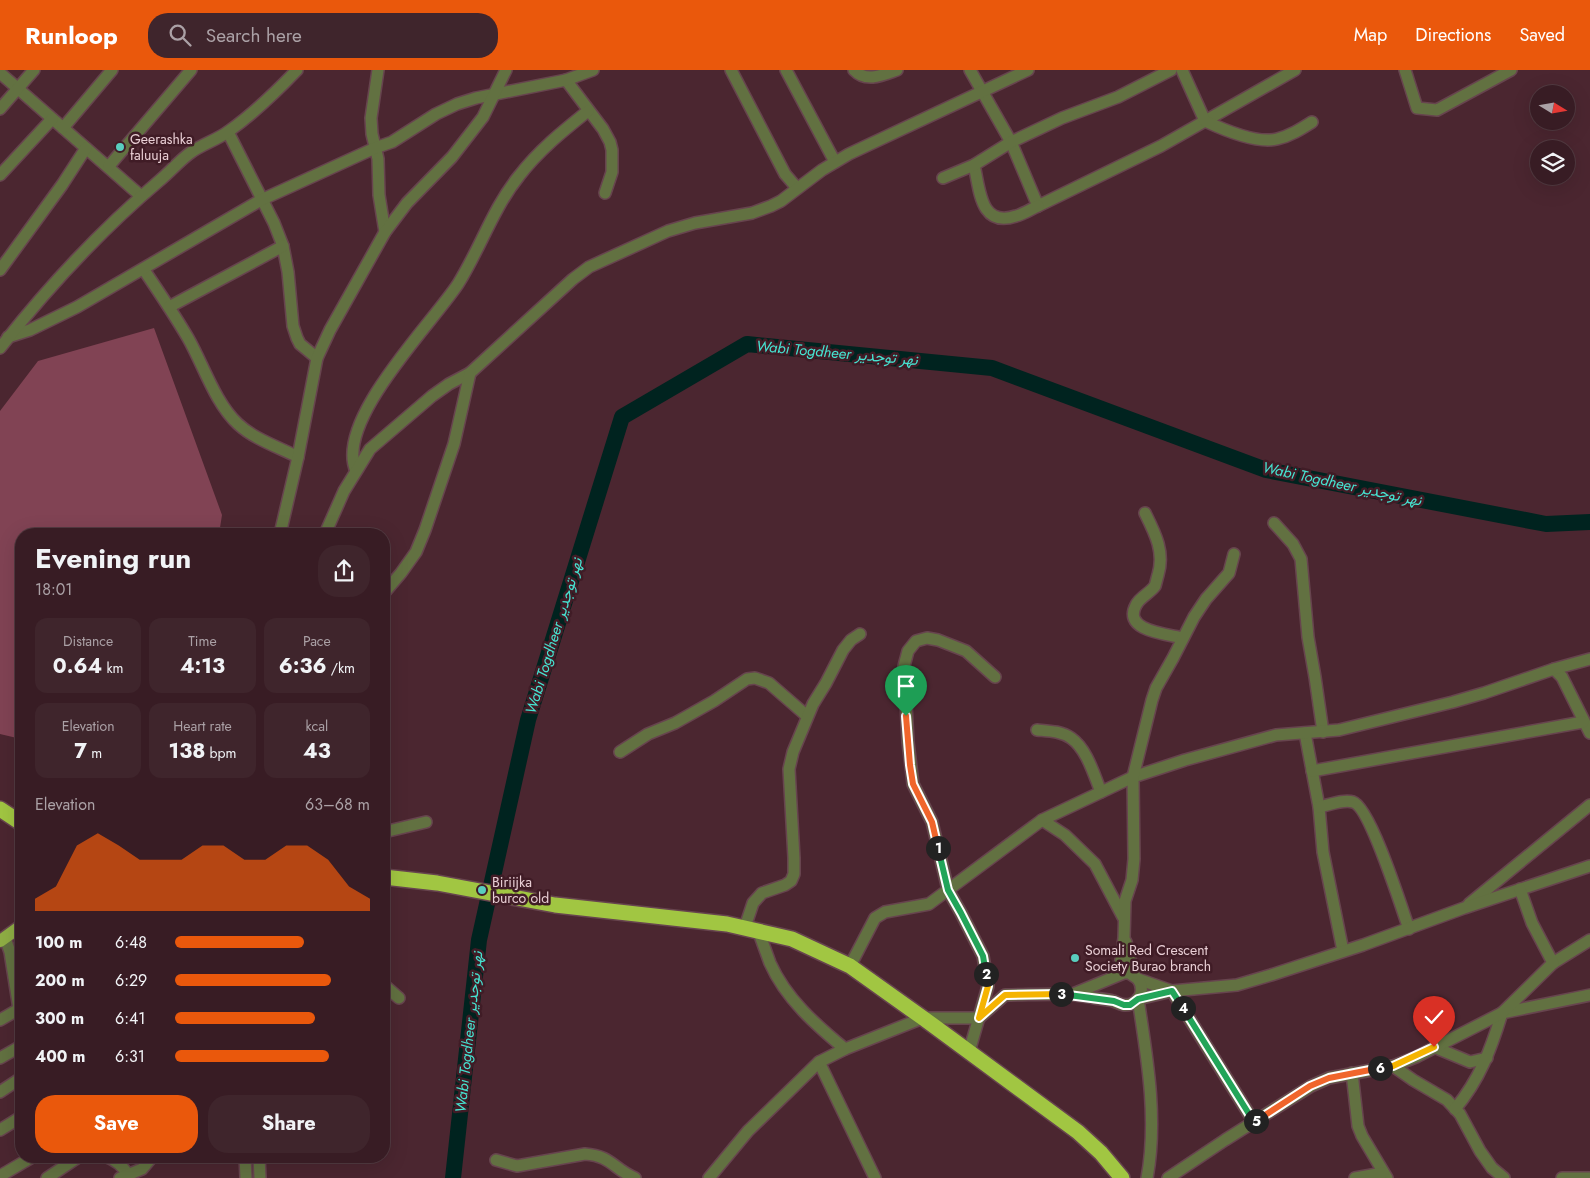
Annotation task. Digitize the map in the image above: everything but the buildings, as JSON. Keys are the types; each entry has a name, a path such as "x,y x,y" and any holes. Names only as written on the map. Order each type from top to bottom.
{"highway":[{"path":"0,798 15,808"},
{"path":"0,809 15,819"},
{"path":"390,878 437,883 555,905 752,929 792,939 850,966 924,1018 1078,1132 1102,1153 1122,1178"}],"main road":[{"path":"2,940 15,930"}],"street":[{"path":"0,109 34,70"},
{"path":"63,128 112,70"},
{"path":"109,166 191,70"},
{"path":"0,348 66,269 141,196 189,153 228,132 272,95 297,70"},
{"path":"378,70 372,109 372,127 378,159 385,232"},
{"path":"281,528 298,457 317,358 330,330 385,232 407,203 431,180 483,117 506,70"},
{"path":"8,337 30,330 69,312 144,270 261,200 392,142 436,114 457,104 476,98 566,80 593,70"},
{"path":"731,70 785,174 797,188"},
{"path":"786,70 835,162"},
{"path":"854,70 859,75 867,77 876,77 897,70"},
{"path":"970,70 1011,142 1038,206"},
{"path":"328,528 344,491 365,454 378,441 432,396 449,384 470,374 561,289 589,267 668,231 695,223 752,213 771,206 781,201 815,174 835,162 1028,70"},
{"path":"943,178 974,165 1011,142 1062,118 1118,97 1171,70"},
{"path":"1182,70 1204,121 1226,131 1250,138 1274,140 1291,134 1312,122"},
{"path":"974,165 983,205 988,213 994,217 1015,217 1161,146 1295,70"},
{"path":"1405,70 1417,108 1437,110 1512,70"},
{"path":"0,73 109,166 141,196"},
{"path":"566,80 607,136 612,150 612,172 604,193"},
{"path":"356,471 352,462 352,448 360,426 382,383 456,286 479,248 496,211 513,184 537,154 588,111"},
{"path":"0,175 52,119"},
{"path":"228,132 274,223 283,246 291,295 293,326 297,338 300,344 317,358"},
{"path":"0,270 62,185 86,148"},
{"path":"169,308 283,246"},
{"path":"144,270 188,338 227,412 237,424 267,443 298,457"},
{"path":"390,586 416,552 454,444 470,374"},
{"path":"1145,513 1160,546 1161,562 1154,586 1136,603 1133,611 1134,620 1136,624 1144,628 1183,638"},
{"path":"1274,523 1293,544 1301,559 1308,637 1323,732"},
{"path":"1114,1001 1111,997 1109,986 1116,975 1124,938 1125,901 1132,880 1134,859 1133,777 1156,688 1194,616 1206,599 1229,574 1234,554"},
{"path":"845,1049 804,1014 770,964 752,929 753,903 762,893 785,886 791,881 794,874 789,768 793,752 807,716 846,644 860,634"},
{"path":"969,1052 988,986 983,956 948,890 932,822 913,784 908,742 904,666 908,651 916,641 927,638 938,640 966,651 995,677"},
{"path":"850,966 874,918 885,912 929,904 1042,820 1133,777 1166,765 1276,735 1339,730 1453,702 1554,669 1590,660"},
{"path":"1554,669 1562,677 1590,733"},
{"path":"620,752 648,734 675,723 714,701 747,679 754,678 769,683 807,716"},
{"path":"1312,771 1583,722"},
{"path":"1037,730 1058,732 1071,738 1082,749 1102,792"},
{"path":"1305,733 1319,806 1323,852 1343,951"},
{"path":"1319,806 1355,802 1360,807 1367,818 1385,861 1409,929"},
{"path":"1464,908 1590,806"},
{"path":"1042,820 1065,835 1095,864 1124,920"},
{"path":"390,831 426,822"},
{"path":"709,1178 748,1132 819,1062 845,1049 924,1018 979,1018 1005,995 1073,994 1130,1005 1138,999 1172,991 1238,985 1409,929 1464,908 1590,866"},
{"path":"1520,889 1532,923 1553,963"},
{"path":"1124,938 1136,977 1142,989 1138,999 1149,1074 1151,1127 1147,1178"},
{"path":"2,940 10,952 15,982"},
{"path":"1455,1108 1474,1084 1487,1058 1502,1013 1553,963 1590,940"},
{"path":"1073,994 1124,973 1172,991 1254,1122"},
{"path":"390,990 399,998"},
{"path":"1168,1178 1310,1086 1329,1078 1393,1066 1502,1013 1590,996"},
{"path":"0,1020 15,1014"},
{"path":"1434,1047 1470,1062 1487,1058"},
{"path":"0,1058 15,1049"},
{"path":"819,1062 875,1178"},
{"path":"1393,1066 1438,1094 1455,1108 1480,1151 1492,1168 1504,1178"},
{"path":"1352,1073 1358,1126 1385,1176 1355,1178"},
{"path":"0,1092 15,1082"},
{"path":"0,1130 15,1121"},
{"path":"496,1160 518,1166 594,1154 610,1160 618,1168 635,1178"},
{"path":"0,1176 22,1163"},
{"path":"47,1178 70,1163"},
{"path":"117,1163 126,1177 136,1173 147,1163"},
{"path":"245,1163 246,1178"},
{"path":"259,1163 260,1178"},
{"path":"1562,1178 1590,1178"}],"shaded area":[{"path":"154,328 222,515 220,528 15,528 15,738 0,734 0,411 38,361"}],"waterway":[{"name":"Wabi Togdheer نهر توجدير","path":"453,1178 479,940 528,720 622,417 747,344 992,368 1266,470 1546,524 1590,522"}],"place":[{"name":"Geerashka faluuja","path":"120,147"},
{"name":"Biriijka burco old","path":"482,890"},
{"name":"Somali Red Crescent Society Burao branch","path":"1075,958"}],"route":[{"path":"906,716 913,784 932,822 948,890 983,956 988,986 979,1018 1005,995 1073,994 1130,1005 1138,999 1172,991 1254,1122 1310,1086 1329,1078 1393,1066 1416,1057 1434,1047"}]}
